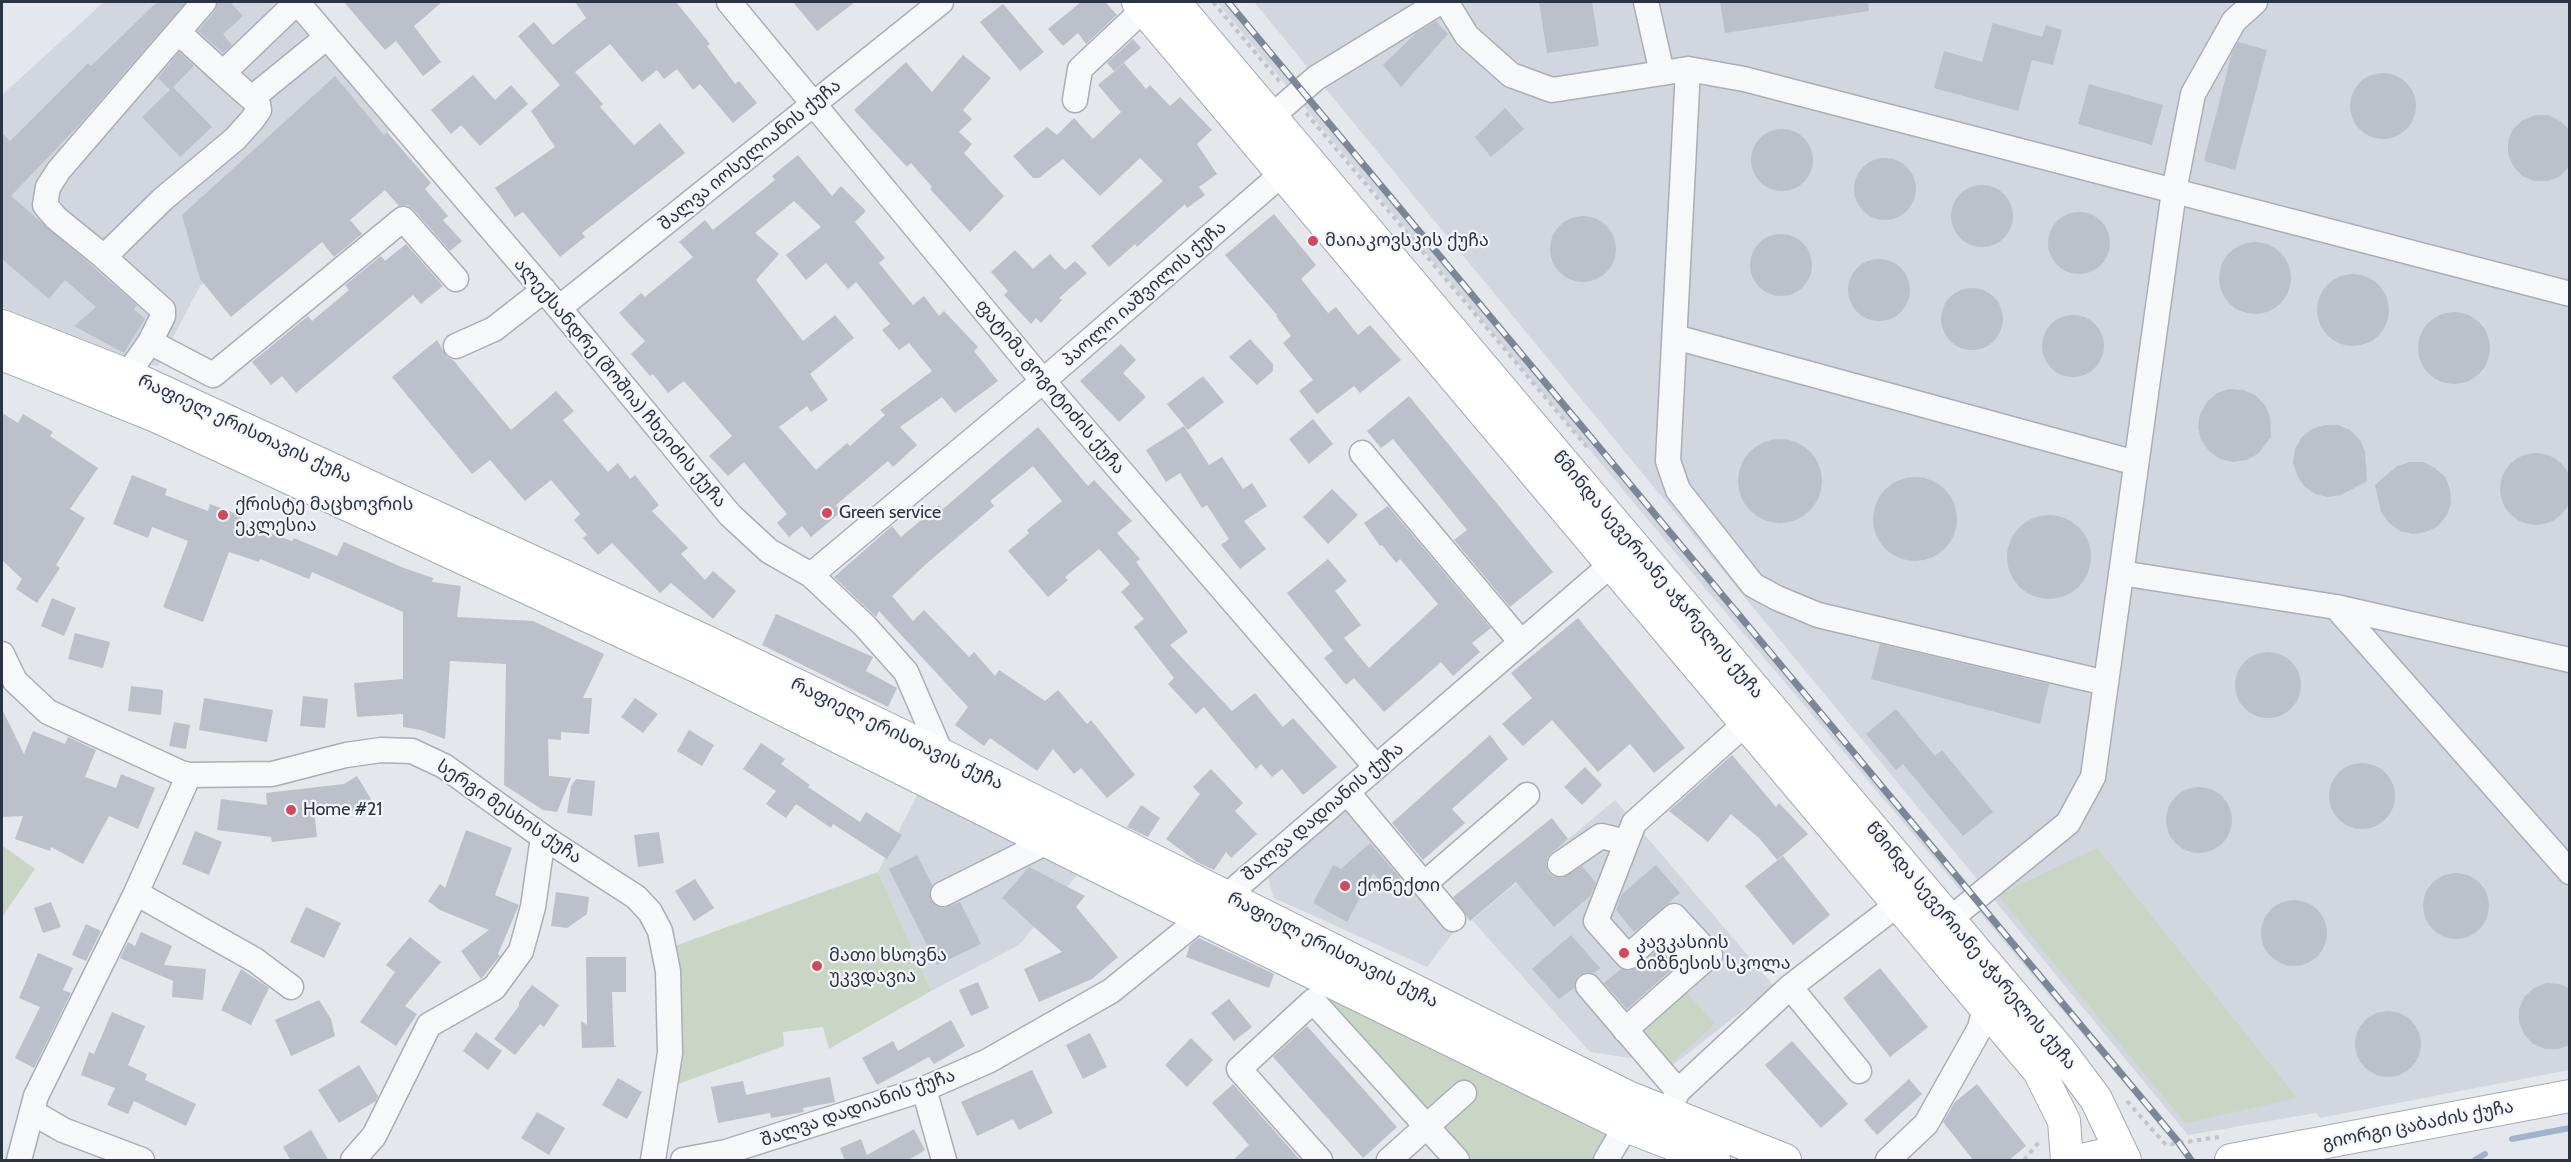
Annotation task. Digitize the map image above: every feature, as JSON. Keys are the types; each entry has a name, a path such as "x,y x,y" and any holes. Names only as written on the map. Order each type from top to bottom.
{"main road":[{"name":"წმინდა სევერიანე აჭარელის ქუჩა","path":"1152,4 1282,108 2061,1052 2108,1096 2125,1160"},
{"name":"წმინდა სევერიანე აჭარელის ქუჩა","path":"1152,4 1283,174 2042,1075 2064,1121 2067,1161"},
{"name":"რაფიელ ერისთავის ქუჩა","path":"2,326 127,375 707,642 942,755 1628,1097 1673,1102 1785,1161"},
{"name":"რაფიელ ერისთავის ქუჩა","path":"2,354 158,417 696,666 1047,842 1626,1126 1714,1161"},
{"path":"2042,1075 2058,1123 2049,1161"},
{"path":"2064,1121 2075,1123 2086,1119 2108,1096"},
{"name":"გიორგი ცაბაძის ქუჩა","path":"2228,1148 2570,1096"},
{"path":"2082,1161 2103,1155 2125,1160"}],"street":[{"path":"127,375 150,342 163,316 163,310 56,218 45,205 48,187 82,143 204,2"},
{"path":"223,72 297,2"},
{"name":"ალექსანდრე (შოშია) ჩხეიძის ქუჩა","path":"297,2 552,299 730,515 769,551 811,575 865,626 906,672 942,755"},
{"name":"ფატიმა გოგიტიძის ქუჩა","path":"729,2 1043,381 1376,767"},
{"name":"შალვა იოსელიანის ქუჩა","path":"456,346 552,299 814,104 941,2"},
{"path":"1282,108 1316,78 1440,2"},
{"path":"1446,2 1467,36 1511,75 1552,90 1688,69 1744,79 2570,294"},
{"path":"1646,2 1662,73"},
{"path":"1950,919 2068,823 2093,777 2174,191 2193,94 2234,21 2255,2"},
{"path":"1075,100 1080,69 1152,4"},
{"path":"104,257 163,199 235,139 259,110 258,104 252,98 178,32"},
{"path":"252,98 327,37"},
{"path":"1688,69 1668,461 1678,490 1753,585 1777,598 1818,615 2106,683"},
{"name":"პაოლო იაშვილის ქუჩა","path":"811,575 1043,381 1283,174"},
{"path":"150,342 213,375 404,219 456,279"},
{"path":"1675,338 2136,463"},
{"path":"1362,453 1521,642"},
{"name":"შალვა დადიანის ქუჩა","path":"683,1161 726,1152 924,1089 988,1061 1111,991 1201,918 1612,564"},
{"path":"2121,573 2336,607 2570,660"},
{"path":"2336,607 2570,872"},
{"name":"სერგი მესხის ქუჩა","path":"2,654 15,681 48,712 180,773 189,775 272,774 346,755 381,750 412,751 444,766 543,837 636,897 650,912 660,931 668,972 670,1053 653,1161"},
{"path":"1625,1030 1694,969 1659,929 1628,957 1596,921 1626,842 1634,823 1746,723"},
{"path":"19,1161 36,1096 136,894 189,775"},
{"path":"1347,792 1453,919"},
{"path":"1424,884 1527,795"},
{"path":"1560,864 1601,836 1626,842"},
{"path":"353,1161 374,1136 429,1025 494,988 521,951 533,907 543,837"},
{"path":"943,894 1047,842"},
{"path":"136,894 255,960 291,987"},
{"path":"1587,986 1625,1030 1673,1102 1790,987 1898,904"},
{"path":"1790,987 1859,1071"},
{"path":"1320,1161 1239,1069 1313,1000 1457,1161"},
{"path":"1888,1161 1926,1124 1980,1028 1984,1007"},
{"path":"924,1089 944,1161"},
{"path":"1389,1161 1464,1093"},
{"path":"32,1112 63,1130 142,1161"},
{"path":"1606,1161 1626,1126"}],"path":[{"path":"1213,2 1282,108 1592,452"},
{"path":"2108,1096 2166,1145 2228,1148"}],"shaded area":[{"path":"104,2 279,2 390,130 200,286 158,366 120,360 2,307 2,95"},
{"path":"1217,2 1230,2 2180,1138 2171,1139 1694,575"},
{"path":"1254,2 2569,2 2569,1070 2320,1118 2316,1113 2188,1135"},
{"path":"925,780 1088,862 1019,945 931,991 878,872"},
{"name":"კავკასიის ბიზნესის სკოლა","path":"1615,800 1774,986 1668,1069 1643,1060 1590,1052 1472,920"},
{"name":"ქონექთი","path":"1348,803 1456,929 1427,967 1274,898 1267,875"}],"green space":[{"path":"2,845 35,869 2,917"},
{"path":"2097,848 2297,1098 2185,1123 1998,895"},
{"path":"878,872 931,991 829,1049 823,1027 783,1032 784,1046 664,1089 664,950"},
{"path":"1317,974 1626,1126 1606,1160 1457,1160 1313,1001"},
{"path":"1686,992 1715,1024 1668,1066 1639,1033"}],"building":[{"path":"157,2 186,2 79,125 11,196 137,305 134,309 145,319 124,353 74,326 96,307 65,280 49,299 2,259 2,133 10,141 88,63 91,66"},
{"path":"218,2 230,2 243,16 223,34 232,45 223,53 198,31 215,11"},
{"path":"344,2 442,2 414,26 441,62 423,76 396,41 385,50"},
{"path":"575,2 676,2 710,44 707,46 735,84 739,81 757,103 733,123 700,84 693,90 677,69 664,79 657,70 642,82 610,44 575,72 603,104 600,107 634,145 660,123 685,153 582,233 585,237 560,257 523,212 515,217 495,188 555,147 531,111 560,85 518,36 534,22 553,45 586,18"},
{"path":"793,2 855,2 817,31"},
{"path":"1081,2 1105,2 1117,15 1086,44 1078,33 1063,46 1048,29"},
{"path":"1539,2 1592,2 1599,46 1547,53"},
{"path":"1720,2 1868,2 1869,11 1725,33"},
{"path":"1003,4 1044,52 1020,71 980,22"},
{"path":"1436,21 1448,34 1401,87 1383,65 1416,33"},
{"path":"1993,23 2042,37 2046,25 2062,30 2053,65 2032,60 2018,111 1934,88 1944,51 1982,62"},
{"path":"1133,39 1141,48 1114,71 1107,63"},
{"path":"2238,42 2267,50 2235,170 2204,161 2232,53"},
{"path":"179,52 194,66 173,87 212,127 180,157 142,117 170,90 158,78"},
{"path":"963,55 991,78 963,110 972,119 959,132 972,144 964,153 1004,196 970,232 930,189 932,187 911,163 907,167 854,110 906,62 932,92"},
{"path":"1124,63 1146,89 1150,85 1170,106 1180,97 1212,130 1197,144 1217,174 1199,187 1205,195 1187,208 1185,204 1137,247 1135,244 1109,267 1091,246 1163,181 1140,158 1100,196 1063,159 1039,178 1033,178 1013,156 1047,127 1057,135 1074,118 1093,139 1121,112 1098,85"},
{"path":"2377,73 2389,73 2401,78 2411,88 2416,106 2414,119 2401,134 2389,139 2377,139 2365,134 2355,124 2350,112 2350,100 2355,88 2365,78"},
{"path":"473,75 495,100 511,85 528,104 480,146 461,125 451,134 431,110"},
{"path":"335,76 384,135 387,132 431,183 425,189 448,216 443,220 462,241 450,251 414,210 407,205 399,206 385,190 350,220 362,234 334,257 322,242 231,317 200,279 182,215"},
{"path":"2089,84 2163,105 2152,145 2078,124"},
{"path":"1505,108 1524,129 1491,157 1475,137"},
{"path":"2535,115 2548,115 2560,121 2570,130 2570,166 2559,177 2547,181 2534,181 2522,176 2513,166 2508,154 2508,141 2513,129 2523,120"},
{"path":"1776,129 1788,129 1804,138 1811,148 1813,160 1811,172 1804,182 1788,191 1776,191 1765,186 1756,177 1751,166 1751,154 1756,143 1765,134"},
{"path":"798,155 832,196 841,186 866,211 855,222 885,258 879,263 913,305 924,296 939,316 944,311 978,347 974,351 998,381 955,413 942,397 900,427 917,445 893,467 888,461 836,505 841,512 811,537 802,526 789,537 777,523 787,514 744,462 728,476 709,456 732,436 684,381 668,393 653,374 650,376 631,354 645,341 619,313 641,293 645,297 693,257 679,242 705,220 713,230 775,180 772,176","holes":["794,201 821,227 786,255 806,280 826,263 848,289 856,282 890,324 882,330 899,350 909,343 932,371 880,410 885,415 850,446 847,443 816,470 779,427 807,406 811,412 828,400 810,374 854,338 835,315 803,341 756,280 779,254 755,233"]},
{"path":"1879,158 1891,158 1907,167 1914,177 1916,189 1914,201 1907,211 1891,220 1879,220 1868,215 1859,206 1854,195 1854,183 1859,172 1868,163"},
{"path":"1976,185 1988,185 2004,194 2011,204 2013,216 2011,228 2004,238 1988,247 1976,247 1965,242 1956,233 1951,222 1951,210 1956,199 1965,190"},
{"path":"2073,212 2085,212 2101,221 2108,231 2110,243 2108,255 2101,265 2085,274 2073,274 2062,269 2053,260 2048,249 2048,237 2053,226 2062,217"},
{"path":"1274,214 1316,265 1301,279 1328,313 1336,307 1358,335 1370,325 1401,360 1360,393 1354,386 1317,414 1299,391 1313,380 1283,343 1291,336 1277,315 1225,255"},
{"path":"1577,216 1589,216 1601,221 1611,231 1616,249 1614,262 1601,277 1589,282 1577,282 1565,277 1555,267 1550,255 1550,243 1555,231 1565,221"},
{"path":"1775,234 1787,234 1803,243 1810,253 1812,265 1810,277 1803,287 1787,296 1775,296 1764,291 1755,282 1750,271 1750,259 1755,248 1764,239"},
{"path":"2255,242 2275,248 2285,258 2291,278 2285,298 2275,308 2255,314 2235,308 2225,298 2219,278 2225,258 2235,248"},
{"path":"406,244 443,286 421,304 413,295 296,393 282,376 271,385 252,362 308,316 312,321 349,290 345,285 381,256 385,261"},
{"path":"1015,250 1033,269 1050,254 1065,270 1075,261 1087,273 1059,298 1062,300 1041,323 1036,318 1031,324 1004,295 1008,291 991,272"},
{"path":"1873,259 1885,259 1901,268 1908,278 1910,290 1908,302 1901,312 1885,321 1873,321 1862,316 1853,307 1848,296 1848,284 1853,273 1862,264"},
{"path":"2353,274 2367,277 2379,284 2386,296 2389,310 2386,324 2379,336 2367,343 2353,346 2339,343 2327,336 2320,324 2317,310 2320,296 2327,284 2339,277"},
{"path":"1966,288 1978,288 1994,297 2001,307 2003,319 2001,331 1994,341 1978,350 1966,350 1955,345 1946,336 1941,325 1941,313 1946,302 1955,293"},
{"path":"2454,312 2468,315 2480,322 2487,334 2490,348 2487,362 2480,374 2468,381 2454,384 2440,381 2428,374 2421,362 2418,348 2421,334 2428,322 2440,315"},
{"path":"2067,315 2079,315 2095,324 2102,334 2104,346 2102,358 2095,368 2079,377 2067,377 2056,372 2047,363 2042,352 2042,340 2047,329 2056,320"},
{"path":"1250,339 1273,364 1273,371 1257,385 1229,357"},
{"path":"437,340 447,357 453,360 511,430 556,391 574,411 563,420 608,472 618,463 630,479 635,475 659,505 652,511 688,548 681,554 705,580 713,571 736,591 713,619 671,583 660,593 612,543 598,555 583,538 587,535 574,520 580,514 551,480 525,501 490,460 472,474 392,377"},
{"path":"1121,344 1136,360 1123,373 1146,397 1119,422 1080,381"},
{"path":"1203,376 1224,402 1188,430 1167,404"},
{"path":"2229,389 2243,390 2255,395 2265,405 2270,417 2271,437 2258,454 2246,460 2233,462 2220,459 2209,451 2201,440 2198,427 2200,414 2207,402 2217,393"},
{"path":"1409,396 1553,572 1510,607 1454,540 1467,530 1393,439 1381,448 1367,431"},
{"path":"2,413 18,423 23,414 53,432 50,436 98,468 70,509 85,518 56,565 60,568 37,603 16,589 22,579 2,560"},
{"path":"1313,419 1333,444 1309,464 1289,439"},
{"path":"2325,425 2338,425 2350,430 2360,440 2365,452 2367,481 2341,495 2328,497 2315,494 2304,486 2293,462 2295,449 2302,437 2312,429"},
{"path":"1184,426 1209,465 1222,457 1243,489 1252,483 1267,506 1244,521 1266,549 1240,569 1221,545 1229,539 1207,505 1202,508 1180,473 1166,482 1146,450"},
{"path":"1038,427 1088,486 1094,480 1132,521 1117,533 1140,559 1136,562 1188,632 1170,645 1232,711 1255,693 1283,727 1293,718 1337,767 1303,795 1282,769 1272,777 1261,764 1256,769 1204,707 1196,714 1168,684 1174,678 1134,627 1144,619 1121,592 1130,584 1099,549 1065,577 1068,580 1048,597 1008,551 1029,533 1027,530 1062,501 1033,466 990,501 994,506 892,596 913,621 924,610 969,657 974,652 995,676 999,670 1045,701 1058,690 1087,724 1091,720 1135,775 1107,798 1081,768 1074,774 1053,749 1037,771 990,738 984,746 955,725 968,707 879,611 876,617 834,577 892,526 901,537 939,505 943,509"},
{"path":"1780,439 1796,442 1810,451 1819,465 1822,481 1819,497 1810,511 1796,520 1780,523 1764,520 1750,511 1741,497 1738,481 1741,465 1750,451 1764,442"},
{"path":"2536,453 2556,459 2566,469 2572,489 2566,509 2556,519 2536,525 2516,519 2506,509 2500,489 2506,469 2516,459"},
{"path":"2410,462 2423,462 2435,468 2445,477 2450,489 2451,503 2447,515 2438,526 2426,532 2413,534 2400,531 2389,523 2381,512 2375,485 2397,466"},
{"path":"132,475 167,489 165,495 208,511 210,504 242,516 240,522 292,541 294,538 337,556 344,542 433,578 432,582 461,586 457,617 533,621 604,654 583,698 592,698 589,734 561,732 561,740 548,739 549,776 571,778 557,812 543,810 504,785 506,664 450,661 445,739 421,730 403,727 403,714 357,717 354,683 403,679 403,612 312,572 309,579 260,559 259,562 229,552 203,622 163,607 188,541 152,527 148,538 113,524"},
{"path":"1915,477 1931,480 1945,489 1954,503 1957,519 1954,535 1945,549 1931,558 1915,561 1899,558 1885,549 1876,535 1873,519 1876,503 1885,489 1899,480"},
{"path":"1332,489 1358,515 1328,544 1303,517"},
{"path":"1388,506 1491,628 1472,643 1480,652 1453,676 1441,662 1384,712 1354,678 1346,685 1324,658 1333,651 1287,593 1328,559 1347,581 1335,591 1361,625 1344,638 1369,668 1438,604 1400,559 1396,563 1382,545 1380,546 1364,523"},
{"path":"2049,515 2065,518 2079,527 2088,541 2091,557 2088,573 2079,587 2065,596 2049,599 2033,596 2019,587 2010,573 2007,557 2010,541 2019,527 2033,518"},
{"path":"52,598 76,608 64,636 41,626"},
{"path":"776,614 873,657 866,671 897,688 888,707 762,645"},
{"path":"1578,618 1685,748 1654,773 1630,744 1598,772 1552,720 1523,746 1502,724 1532,698 1511,673"},
{"path":"75,633 110,642 103,668 68,659"},
{"path":"1880,644 2049,684 2040,724 1871,679"},
{"path":"2262,652 2274,652 2286,657 2296,667 2301,685 2299,698 2286,713 2274,718 2262,718 2250,713 2240,703 2235,691 2235,679 2240,667 2250,657"},
{"path":"131,686 163,690 161,715 128,711"},
{"path":"303,696 328,699 325,728 300,726"},
{"path":"204,698 273,710 267,742 199,730"},
{"path":"635,698 658,714 643,733 621,717"},
{"path":"2,709 24,754 33,731 65,744 68,737 96,750 85,777 116,788 121,774 155,788 138,829 109,816 83,864 51,847 50,851 15,839 23,816 2,817"},
{"path":"1896,709 1935,756 1942,750 1993,812 1963,836 1903,764 1896,770 1866,734"},
{"path":"174,722 190,725 186,749 169,746"},
{"path":"689,730 714,745 702,766 677,751"},
{"path":"1490,735 1508,759 1452,809 1465,823 1423,860 1392,823"},
{"path":"761,743 785,759 781,764 810,785 808,787 860,822 866,812 902,835 887,859 833,824 831,828 796,804 786,818 766,804 776,791 743,769"},
{"path":"1732,755 1776,807 1779,803 1808,834 1777,860 1760,839 1731,814 1708,842 1669,811"},
{"path":"2362,763 2375,765 2390,778 2395,796 2393,809 2380,824 2362,829 2349,827 2334,814 2329,796 2331,783 2344,768"},
{"path":"1585,767 1602,785 1582,805 1564,787"},
{"path":"1211,769 1243,803 1235,811 1257,834 1231,858 1226,852 1214,870 1197,862 1166,839 1200,794 1193,787"},
{"path":"357,776 371,799 349,813 345,807 314,810 317,837 272,842 271,837 217,830 221,799 267,805 266,793 344,784"},
{"path":"576,779 595,781 592,816 567,813 571,786"},
{"path":"2199,787 2212,789 2227,802 2232,820 2230,833 2217,848 2199,853 2186,851 2171,838 2166,820 2168,807 2181,792"},
{"path":"1141,805 1160,818 1148,837 1127,827"},
{"path":"1552,818 1568,839 1547,857 1548,872 1553,877 1562,878 1582,866 1596,883 1590,896 1554,927 1516,882 1470,921 1453,897"},
{"path":"466,830 512,848 495,895 519,905 498,954 500,956 481,979 461,951 489,930 440,910 428,901 440,884 445,888"},
{"path":"195,831 222,842 209,875 182,864"},
{"path":"659,832 664,863 638,867 634,835"},
{"path":"1370,843 1400,878 1389,889 1373,873 1347,922 1313,903 1333,865 1341,869"},
{"path":"917,855 932,885 929,893 931,901 936,906 944,908 960,902 981,944 937,965 889,869"},
{"path":"1783,856 1830,915 1793,945 1745,886"},
{"path":"1656,865 1680,893 1634,932 1616,910 1622,894"},
{"path":"1029,867 1085,896 1076,907 1118,957 1092,979 1039,1002 1024,969 1062,952 1002,898"},
{"path":"2450,873 2462,873 2474,878 2484,888 2489,906 2487,919 2474,934 2462,939 2450,939 2438,934 2428,924 2423,912 2423,900 2428,888 2438,878"},
{"path":"695,879 714,908 694,921 675,891"},
{"path":"556,892 589,897 587,914 567,928 551,926"},
{"path":"2288,900 2300,900 2312,905 2322,915 2327,933 2325,946 2312,961 2300,966 2288,966 2276,961 2266,951 2261,939 2261,927 2266,915 2276,905"},
{"path":"51,902 61,927 43,933 34,908"},
{"path":"306,907 341,923 324,958 290,942"},
{"path":"86,924 101,931 86,961 72,955"},
{"path":"141,932 172,946 164,965 206,969 203,1000 172,997 173,981 120,958 128,942 135,946"},
{"path":"1571,935 1600,968 1594,973 1586,972 1579,975 1574,988 1559,999 1532,969"},
{"path":"410,937 441,962 405,1006 417,1014 396,1046 360,1022 395,972 386,965"},
{"path":"1199,938 1274,974 1269,988 1186,957 1190,945"},
{"path":"1655,952 1671,970 1627,1009 1604,983 1621,969 1630,971 1637,968"},
{"path":"38,953 73,968 63,990 71,993 34,1068 15,1058 40,1007 19,998"},
{"path":"586,957 626,957 626,992 612,992 614,1045 617,1047 582,1048 581,1021 587,1025"},
{"path":"1880,968 1928,1027 1890,1057 1843,998"},
{"path":"241,969 269,988 251,1025 221,1010"},
{"path":"978,982 989,1008 971,1016 959,990"},
{"path":"2546,983 2570,988 2570,1045 2558,1049 2545,1049 2533,1044 2524,1034 2519,1022 2519,1009 2524,997 2534,988"},
{"path":"532,985 559,1005 544,1027 540,1024 515,1055 494,1039"},
{"path":"1229,999 1252,1027 1234,1041 1211,1013"},
{"path":"319,1000 331,1019 335,1036 291,1056 275,1020"},
{"path":"2382,1011 2394,1011 2406,1016 2416,1026 2421,1044 2419,1057 2406,1072 2394,1077 2382,1077 2370,1072 2360,1062 2355,1050 2355,1038 2360,1026 2370,1016"},
{"path":"112,1012 145,1026 128,1065 147,1074 145,1080 196,1104 186,1126 134,1101 128,1114 107,1105 115,1088 81,1075 89,1052 94,1054"},
{"path":"951,1020 965,1046 934,1064 929,1057 877,1085 862,1058 893,1041 898,1051"},
{"path":"1307,1026 1397,1127 1363,1158 1273,1057"},
{"path":"476,1032 502,1051 488,1070 463,1051"},
{"path":"1090,1033 1107,1067 1083,1079 1066,1045"},
{"path":"1191,1038 1213,1060 1187,1087 1165,1065"},
{"path":"1792,1041 1848,1104 1821,1128 1765,1065"},
{"path":"359,1065 378,1096 376,1101 339,1123 318,1090"},
{"path":"1032,1070 1053,1113 1019,1130 1013,1119 977,1136 961,1102"},
{"path":"830,1077 835,1102 803,1108 804,1112 771,1118 770,1113 718,1123 711,1087 743,1081 746,1095"},
{"path":"618,1078 642,1092 627,1119 602,1105"},
{"path":"1909,1079 1922,1094 1877,1135 1864,1120"},
{"path":"1233,1084 1301,1161 1232,1161 1249,1145 1212,1103"},
{"path":"1977,1084 2026,1146 2008,1161 1974,1161 1943,1122 1955,1102"},
{"path":"537,1112 565,1128 549,1155 521,1138"},
{"path":"914,1129 925,1150 907,1161 845,1161 840,1148 861,1139 867,1155"},
{"path":"311,1130 329,1161 291,1161 283,1147"}],"waterway":[{"path":"2512,1139 2570,1128"},
{"path":"2475,1160 2485,1154"}],"railway":[{"path":"1228,2 2191,1160"}],"place":[{"name":"მაიაკოვსკის ქუჩა","path":"1313,241"},
{"name":"Green service","path":"827,513"},
{"name":"ქრისტე მაცხოვრის ეკლესია","path":"223,515"},
{"name":"Home #21","path":"291,810"},
{"name":"ქონექთი","path":"1345,886"},
{"name":"კავკასიის ბიზნესის სკოლა","path":"1624,953"},
{"name":"მათი ხსოვნა უკვდავია","path":"817,966"}]}
